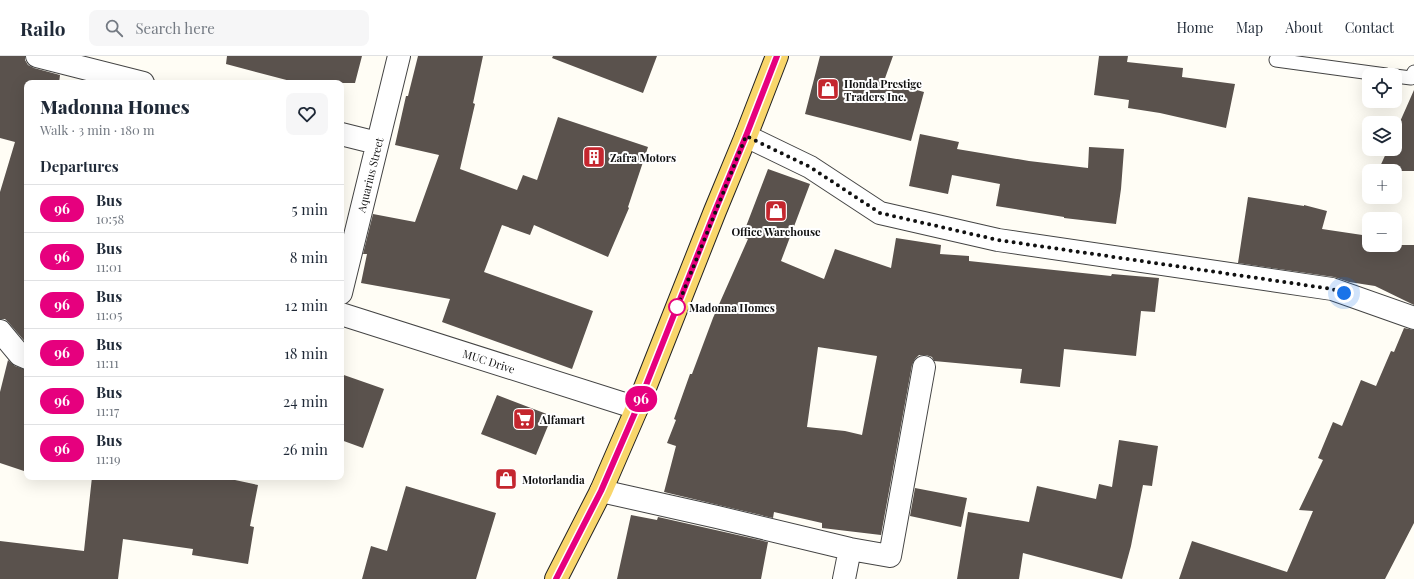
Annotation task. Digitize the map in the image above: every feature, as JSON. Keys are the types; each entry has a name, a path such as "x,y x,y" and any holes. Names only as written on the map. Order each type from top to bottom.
{"main road":[{"path":"556,579 601,491 637,408 777,56"}],"street":[{"path":"37,56 131,80"},
{"name":"Aquarius Street","path":"344,281 399,56"},
{"path":"344,135 377,143"},
{"path":"746,136 810,167 880,213 998,240 1332,289 1414,318"},
{"name":"MUC Drive","path":"344,315 637,408"},
{"path":"0,331 20,355 24,357"},
{"path":"601,491 850,549 890,556 924,367"},
{"path":"844,579 850,549"}],"lane":[{"path":"1276,60 1362,72"},
{"path":"1402,77 1411,78 1414,72"}],"building":[{"path":"0,56 25,56 25,60 28,65 60,75 59,80 24,80 24,340 5,319 0,319 0,192 15,142 0,138"},
{"path":"227,56 362,56 355,83 344,83 344,80 287,80 226,64"},
{"path":"418,56 483,56 473,103 475,104 460,169 517,190 523,175 537,180 558,117 648,147 628,207 629,208 608,257 534,225 530,235 502,225 484,272 593,311 572,369 442,322 450,299 361,283 367,254 363,254 373,214 415,222 439,155 395,145 406,96 408,96"},
{"path":"553,56 657,56 643,93 552,58"},
{"path":"820,56 893,56 884,81 924,92 911,141 805,114"},
{"path":"1099,56 1128,56 1127,62 1183,68 1182,77 1235,84 1226,128 1160,113 1128,108 1129,100 1094,95"},
{"path":"1414,90 1414,171 1402,171 1402,164 1381,164 1385,156 1402,156 1402,117"},
{"path":"920,134 959,142 957,149 1029,161 1088,168 1089,147 1124,149 1121,189 1116,224 1064,218 996,206 1000,184 952,175 948,194 909,186"},
{"path":"768,169 810,184 781,261 824,279 835,249 891,268 896,238 941,245 940,254 969,256 969,261 1111,276 1112,274 1159,278 1155,312 1141,311 1136,356 1064,349 1060,387 1020,383 1022,369 934,361 932,357 919,355 912,365 881,535 822,528 822,523 774,512 773,518 664,492 676,446 667,443 676,420 674,419 690,374 692,374 713,318 748,239 742,237","holes":["818,347 877,356 862,435 845,431 807,427"]},
{"path":"1248,197 1304,205 1327,211 1322,229 1362,235 1362,252 1402,252 1402,245 1414,245 1414,305 1375,286 1349,282 1334,277 1238,263"},
{"path":"1404,328 1414,330 1414,523 1385,579 1179,579 1192,541 1287,572 1313,511 1299,510 1323,460 1318,458 1333,422 1342,426 1361,380 1376,386 1391,351 1394,352"},
{"path":"8,360 15,366 24,369 24,471 0,463 0,392"},
{"path":"344,375 384,389 363,448 344,441"},
{"path":"497,395 552,416 536,455 481,434"},
{"path":"1119,440 1158,446 1152,486 1143,485 1131,546 1122,579 1023,553 1019,579 957,579 968,512 1029,522 1037,486 1096,499 1099,484 1112,487"},
{"path":"92,480 235,480 258,485 250,526 254,527 248,564 192,555 193,549 123,539 118,579 0,579 0,541 84,551"},
{"path":"406,486 496,513 476,579 362,579 371,546 387,551"},
{"path":"915,488 967,498 961,527 910,516"},
{"path":"631,515 657,520 658,517 768,542 761,579 617,579"}],"bus line":[{"name":"96","path":"556,579 601,491 637,408 777,56"}],"place":[{"name":"Honda Prestige Traders Inc.","path":"828,89"},
{"name":"Zafra Motors","path":"594,157"},
{"name":"Office Warehouse","path":"776,211"},
{"name":"Madonna Homes","path":"677,307"},
{"name":"Alfamart","path":"524,419"},
{"name":"Motorlandia","path":"506,479"}],"route":[{"path":"677,307 676,310 746,136 810,167 880,213 998,240 1332,289 1344,293"}]}
